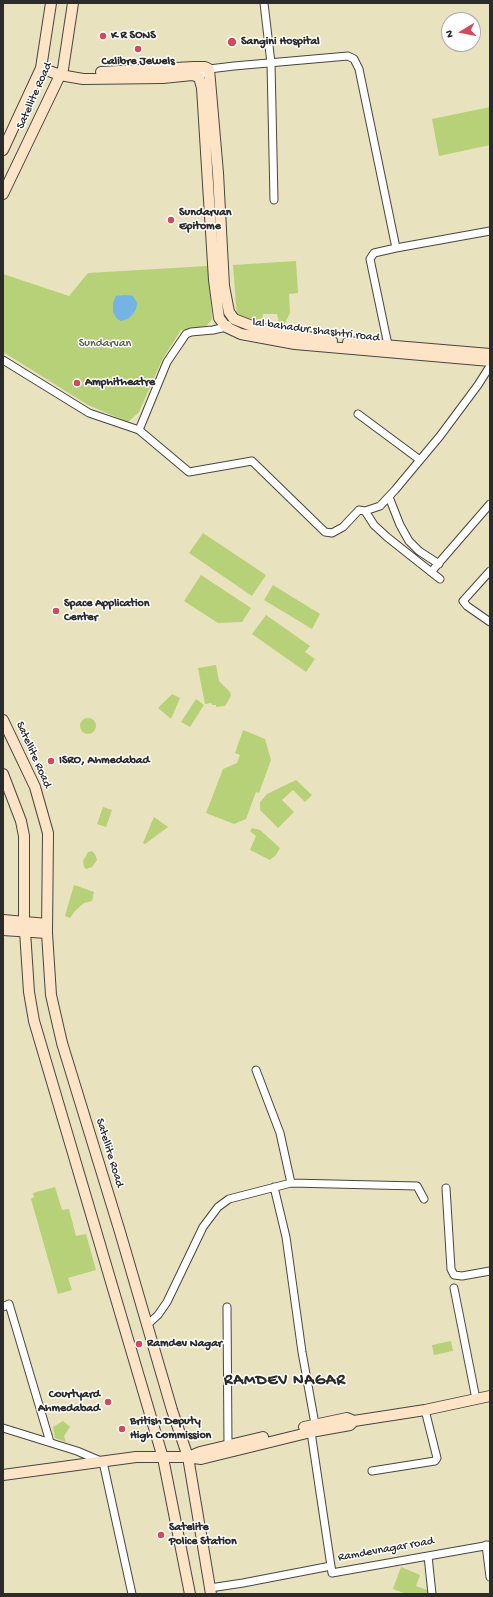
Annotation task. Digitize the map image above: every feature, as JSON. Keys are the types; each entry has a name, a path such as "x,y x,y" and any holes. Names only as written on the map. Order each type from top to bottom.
{"main road":[{"name":"Satellite Road","path":"3,150 41,65 51,3"},
{"name":"Satellite Road","path":"3,194 62,72 73,3"},
{"path":"41,65 83,79 163,78 192,75 199,77 202,88 214,280 219,318 226,327"},
{"path":"62,72 105,72 194,67 205,67 209,69 218,173 224,286 229,312 234,319 252,326 325,340 490,354"},
{"name":"lal bahadur shashtri road","path":"226,327 241,334 295,344 490,362"},
{"name":"Satellite Road","path":"3,720 35,787 48,833 47,929 51,995 62,1043 172,1410 188,1457 210,1591"},
{"path":"3,774 21,821 24,836 24,927 28,992 34,1021 163,1458 190,1594"},
{"path":"3,920 24,927"},
{"path":"3,930 24,927 47,929"},
{"path":"3,1475 136,1457 208,1458 347,1418 354,1421 425,1410 490,1396"},
{"path":"188,1457 200,1452 313,1428"}],"street":[{"path":"264,3 271,63 274,200"},
{"path":"199,77 209,69 234,66 348,56 354,59 359,69 396,248"},
{"path":"388,345 370,259 374,253 490,231"},
{"path":"139,430 167,362 186,334 226,327 234,319"},
{"path":"3,360 89,413 139,430 189,472 252,461 325,532 332,533 343,528 359,510 366,510 380,506 389,497 445,430 490,366"},
{"path":"358,414 420,460"},
{"path":"389,497 400,525 410,541 419,551 439,564"},
{"path":"431,572 490,504"},
{"path":"366,510 374,525 440,579"},
{"path":"490,571 463,601 467,606 490,622"},
{"path":"256,1070 280,1133 291,1183"},
{"path":"147,1325 158,1316 168,1302 204,1227 218,1207 229,1199 291,1183 417,1186 424,1199"},
{"name":"Ramdevnagar road","path":"274,1187 286,1237 332,1573 488,1545"},
{"path":"446,1188 451,1269 454,1275 462,1276 490,1271"},
{"path":"454,1288 476,1399"},
{"path":"3,1307 9,1304 50,1442"},
{"path":"227,1307 228,1446"},
{"path":"372,1471 435,1461 437,1458 425,1410"},
{"path":"3,1428 77,1451 103,1462 132,1594"},
{"path":"488,1545 490,1577"},
{"path":"428,1556 432,1594"},
{"path":"210,1591 331,1566"}],"green space":[{"path":"490,107 490,145 439,156 432,119"},
{"path":"296,261 298,293 289,294 290,313 284,325 279,322 277,314 263,314 262,321 237,317 233,265"},
{"name":"Sundarvan","path":"208,266 212,319 205,328 181,330 162,360 139,412 128,422 88,405 3,352 3,274 69,296 88,273"},
{"path":"203,533 266,575 252,596 189,553"},
{"path":"201,575 251,608 242,622 218,623 184,601"},
{"path":"273,585 320,614 312,629 264,600"},
{"path":"266,615 310,646 305,652 315,659 306,672 252,634"},
{"path":"216,665 219,681 230,692 231,696 225,706 216,707 216,705 212,705 211,703 205,704 198,668"},
{"path":"172,694 180,698 171,719 158,708"},
{"path":"196,699 204,705 190,727 181,722"},
{"path":"85,718 91,718 96,723 94,732 91,734 85,734 80,729 80,723"},
{"path":"243,730 265,739 271,760 259,793 256,792 246,819 234,824 206,813 223,769 237,763 240,755 235,753"},
{"path":"296,780 312,795 305,802 293,790 282,800 294,812 278,828 260,810 260,802 267,794"},
{"path":"103,807 112,810 106,827 97,824"},
{"path":"154,817 168,827 145,844 143,843"},
{"path":"252,828 260,830 280,848 276,855 270,860 250,850 256,836 250,831"},
{"path":"92,851 97,860 92,867 86,869 83,861 88,852"},
{"path":"74,885 94,892 92,901 84,903 70,918 65,916"},
{"path":"55,1187 62,1210 69,1209 76,1236 86,1234 96,1270 68,1278 72,1290 58,1294 31,1199 34,1197 33,1193"},
{"path":"451,1341 453,1351 434,1355 432,1345"},
{"path":"63,1421 70,1427 64,1436 66,1442 55,1438 53,1427"},
{"path":"401,1567 420,1575 416,1586 430,1591 429,1594 406,1594 393,1589"}],"water":[{"path":"116,296 133,296 137,303 133,314 128,319 121,321 117,319 113,312 113,303"}],"place":[{"name":"K R SONS","path":"103,36"},
{"name":"Sangini Hospital","path":"232,42"},
{"name":"Calibre Jewels","path":"138,49"},
{"name":"Sundarvan Epitome","path":"171,220"},
{"name":"Amphitheatre","path":"77,383"},
{"name":"Space Application Center","path":"56,611"},
{"name":"ISRO, Ahmedabad","path":"51,761"},
{"name":"Ramdev Nagar","path":"139,1344"},
{"name":"Courtyard Ahmedabad","path":"108,1402"},
{"name":"British Deputy High Commission","path":"122,1429"},
{"name":"Satelite Police Station","path":"161,1535"}],"district":[{"name":"RAMDEV NAGAR","path":"285,1382"}]}
